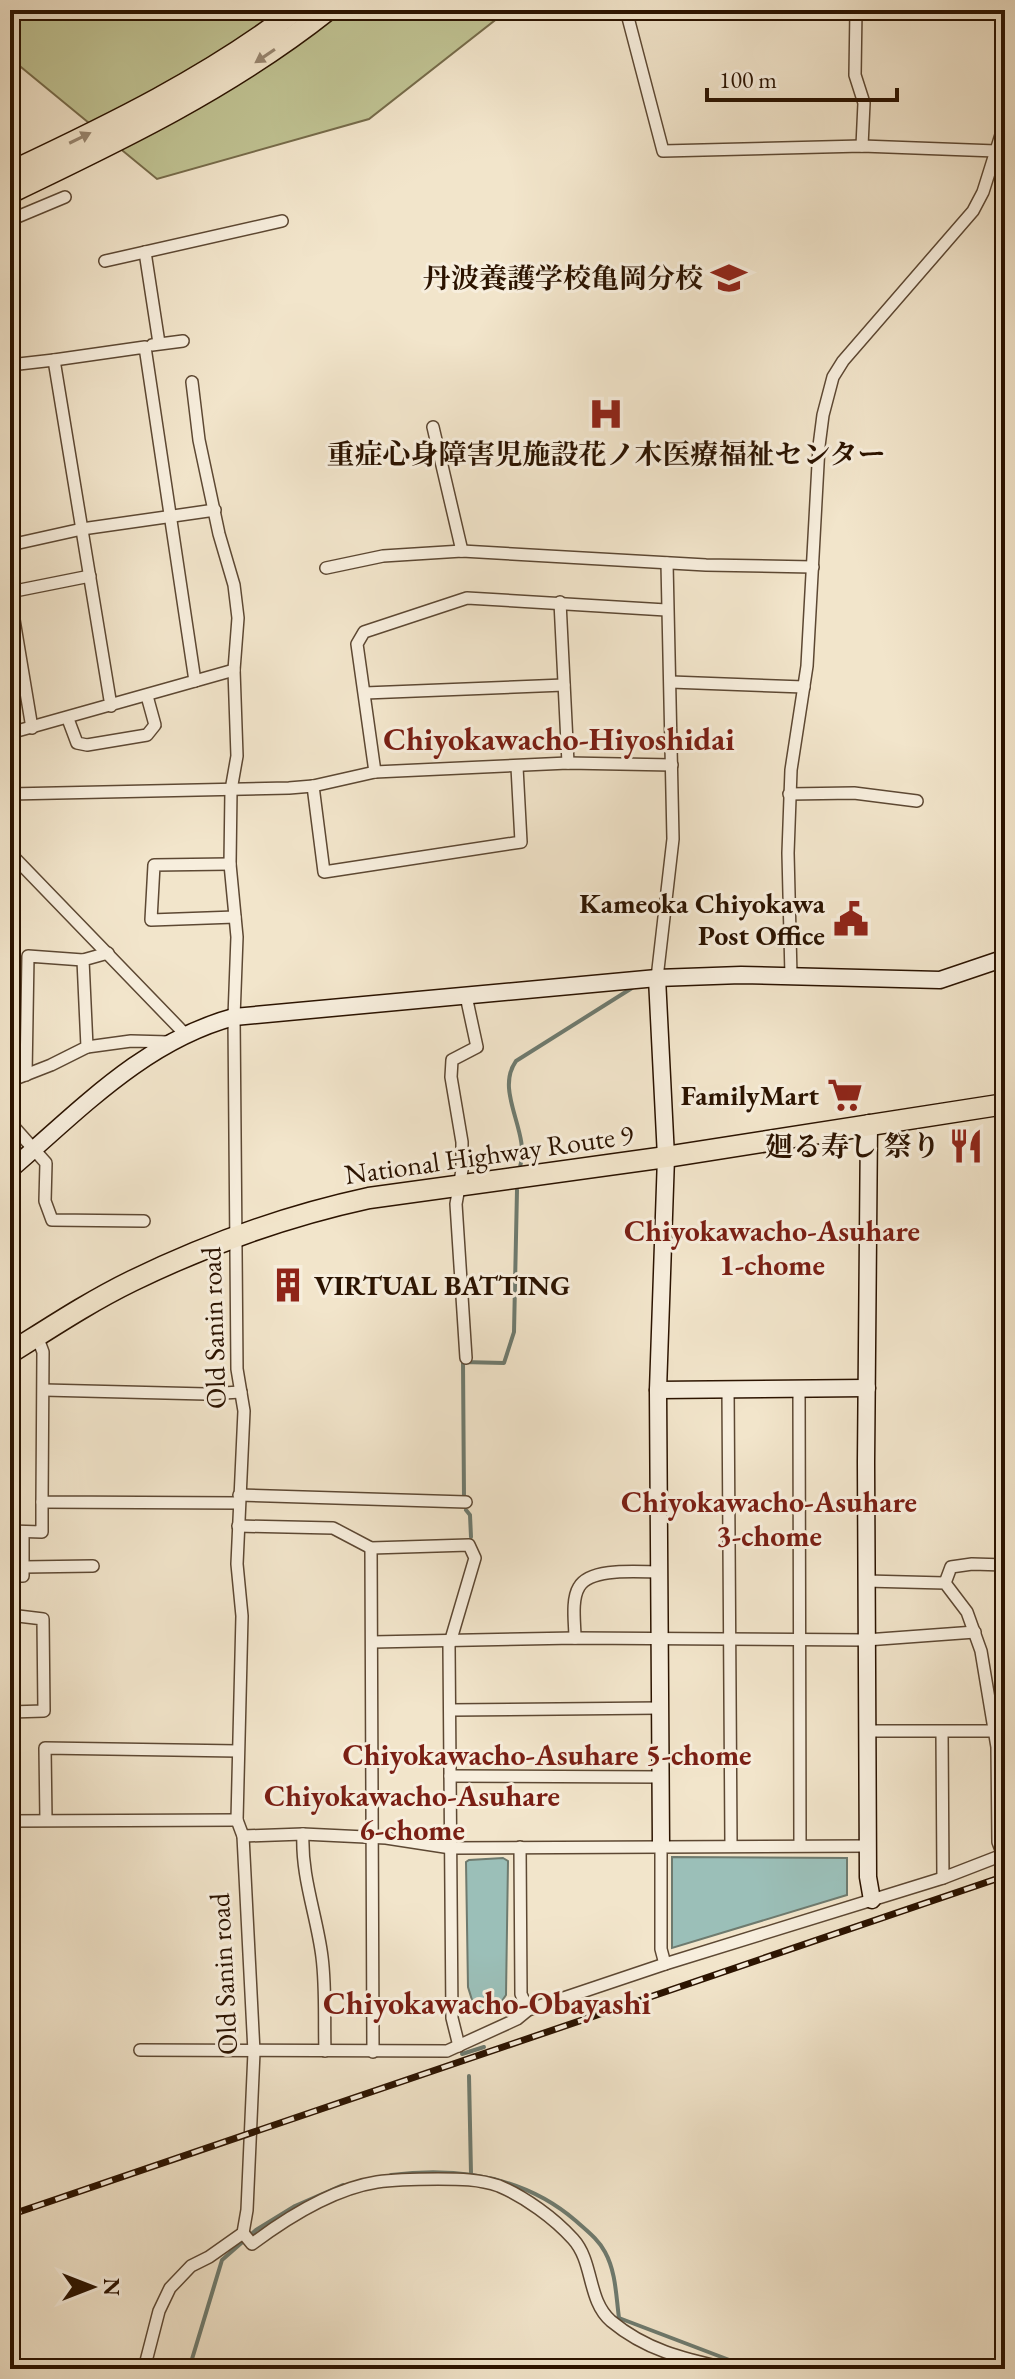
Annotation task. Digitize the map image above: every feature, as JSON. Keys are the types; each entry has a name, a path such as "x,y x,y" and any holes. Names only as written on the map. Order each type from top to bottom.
{"highway":[{"path":"10,172 187,83 253,42 296,10"},
{"path":"10,193 196,99 263,59 328,10"},
{"name":"National Highway Route 9","path":"10,1353 130,1282 279,1220 369,1198 666,1157 1005,1104"}],"street":[{"path":"626,10 663,151 862,146 996,151"},
{"path":"856,10 855,75 864,103 862,146"},
{"path":"791,976 789,794 804,687 819,446 827,394 843,361 973,211 983,192 1004,128"},
{"path":"10,220 65,197"},
{"path":"105,261 282,221"},
{"path":"145,252 159,343"},
{"path":"10,365 183,341"},
{"path":"145,347 195,681"},
{"path":"54,360 111,706"},
{"name":"Old Sanin road","path":"192,382 199,440 234,585 238,618 234,670 237,756 231,790 230,864 237,937 234,1017 237,1369 244,1411 237,1564 242,1616 237,1820 243,1836 254,2052 247,2210 243,2233"},
{"path":"433,427 462,551"},
{"path":"10,545 82,529 215,510"},
{"path":"326,568 383,556 462,551 667,563 813,567"},
{"path":"665,1964 661,1949 658,1390 666,1157 657,978 673,839 667,563"},
{"path":"32,728 10,594 90,576"},
{"path":"375,772 357,644 364,632 467,598 666,610"},
{"path":"560,602 568,763"},
{"path":"10,733 234,670"},
{"path":"671,682 804,687"},
{"path":"365,693 564,685"},
{"path":"68,719 77,743 87,745 147,735 155,725 147,696"},
{"path":"10,794 313,786 375,772 568,763 672,765"},
{"path":"313,786 324,872 521,842 517,767"},
{"path":"789,794 854,793 917,801"},
{"path":"10,853 185,1034"},
{"path":"230,864 154,865 151,920 235,917"},
{"path":"26,1075 28,956 83,960 108,953"},
{"path":"10,1170 108,1085 169,1042 234,1017 657,978 791,976 940,980 1005,958"},
{"path":"83,960 87,1047"},
{"path":"466,996 477,1047 452,1060 451,1077 462,1142 462,1170 456,1204 466,1358"},
{"path":"10,1081 87,1047 131,1041 169,1042"},
{"path":"869,1123 866,1640 868,1877 872,1900"},
{"path":"10,1127 14,1127 46,1163 45,1201 52,1220 144,1221"},
{"path":"10,1531 42,1532 44,1390 43,1352 37,1336"},
{"path":"658,1390 867,1388"},
{"path":"728,1389 731,1845"},
{"path":"799,1389 800,1845"},
{"path":"44,1390 241,1392"},
{"path":"42,1502 239,1499 466,1502"},
{"path":"238,1526 333,1528 371,1548 469,1545 475,1558 449,1646 452,2018 459,2046"},
{"path":"10,1576 23,1576 23,1532"},
{"path":"371,1548 373,2052"},
{"path":"945,1583 951,1567 1005,1565"},
{"path":"24,1567 93,1566"},
{"path":"575,1638 575,1598 578,1587 586,1579 605,1573 659,1572"},
{"path":"866,1581 945,1583"},
{"path":"140,2050 447,2051 517,2019 528,2010 943,1878 1004,1855 998,1842 1000,1731 975,1632 967,1612 945,1583"},
{"path":"10,1615 43,1619 44,1711 10,1712"},
{"path":"372,1642 575,1638 866,1640 975,1632"},
{"path":"450,1710 660,1708"},
{"path":"867,1731 1000,1731"},
{"path":"942,1732 943,1878"},
{"path":"46,1820 45,1748 238,1751"},
{"path":"450,1776 660,1777"},
{"path":"10,1821 237,1820"},
{"path":"243,1836 303,1834 372,1840 386,1838 451,1848 868,1846"},
{"path":"303,1834 307,1887 323,1958 325,2051"},
{"path":"520,1847 521,1994 528,2010"},
{"path":"144,2369 159,2311 170,2288 191,2266 243,2233 252,2244 282,2221 332,2197 376,2182 471,2179 498,2186 526,2200 574,2240 587,2264 594,2296 609,2319 669,2355 729,2369"}],"green space":[{"path":"10,10 508,10 369,119 157,179 10,58"}],"water":[{"path":"672,1857 847,1858 847,1895 672,1948"},
{"path":"503,1858 508,1861 506,1995 498,2007 476,2013 468,1987 466,1862"}],"waterway":[{"path":"520,1167 521,1140 509,1086 510,1073 516,1061 632,988"},
{"path":"464,1498 463,1362 504,1363 514,1332 517,1190"},
{"path":"466,1510 470,1515 471,1537"},
{"path":"462,2054 484,2047"},
{"path":"469,2076 471,2174"},
{"path":"391,2175 465,2174 489,2178 534,2194 576,2221 602,2247 613,2276 619,2318 753,2369"},
{"path":"189,2369 222,2260 256,2230 295,2206 343,2185"}],"railway":[{"path":"10,2215 1005,1876"}],"place":[{"name":"丹波養護学校亀岡分校","path":"729,278"},
{"name":"重症心身障害児施設花ノ木医療福祉センター","path":"606,414"},
{"name":"Kameoka Chiyokawa Post Office","path":"851,919"},
{"name":"FamilyMart","path":"845,1095"},
{"name":"廻る寿し 祭り","path":"966,1146"},
{"name":"VIRTUAL BATTING","path":"288,1285"}],"district":[{"name":"Chiyokawacho-Hiyoshidai","path":"559,739"},
{"name":"Chiyokawacho-Asuhare 1-chome","path":"772,1247"},
{"name":"Chiyokawacho-Asuhare 3-chome","path":"769,1518"},
{"name":"Chiyokawacho-Asuhare 5-chome","path":"547,1754"},
{"name":"Chiyokawacho-Asuhare 6-chome","path":"412,1812"},
{"name":"Chiyokawacho-Obayashi","path":"487,2003"}]}
